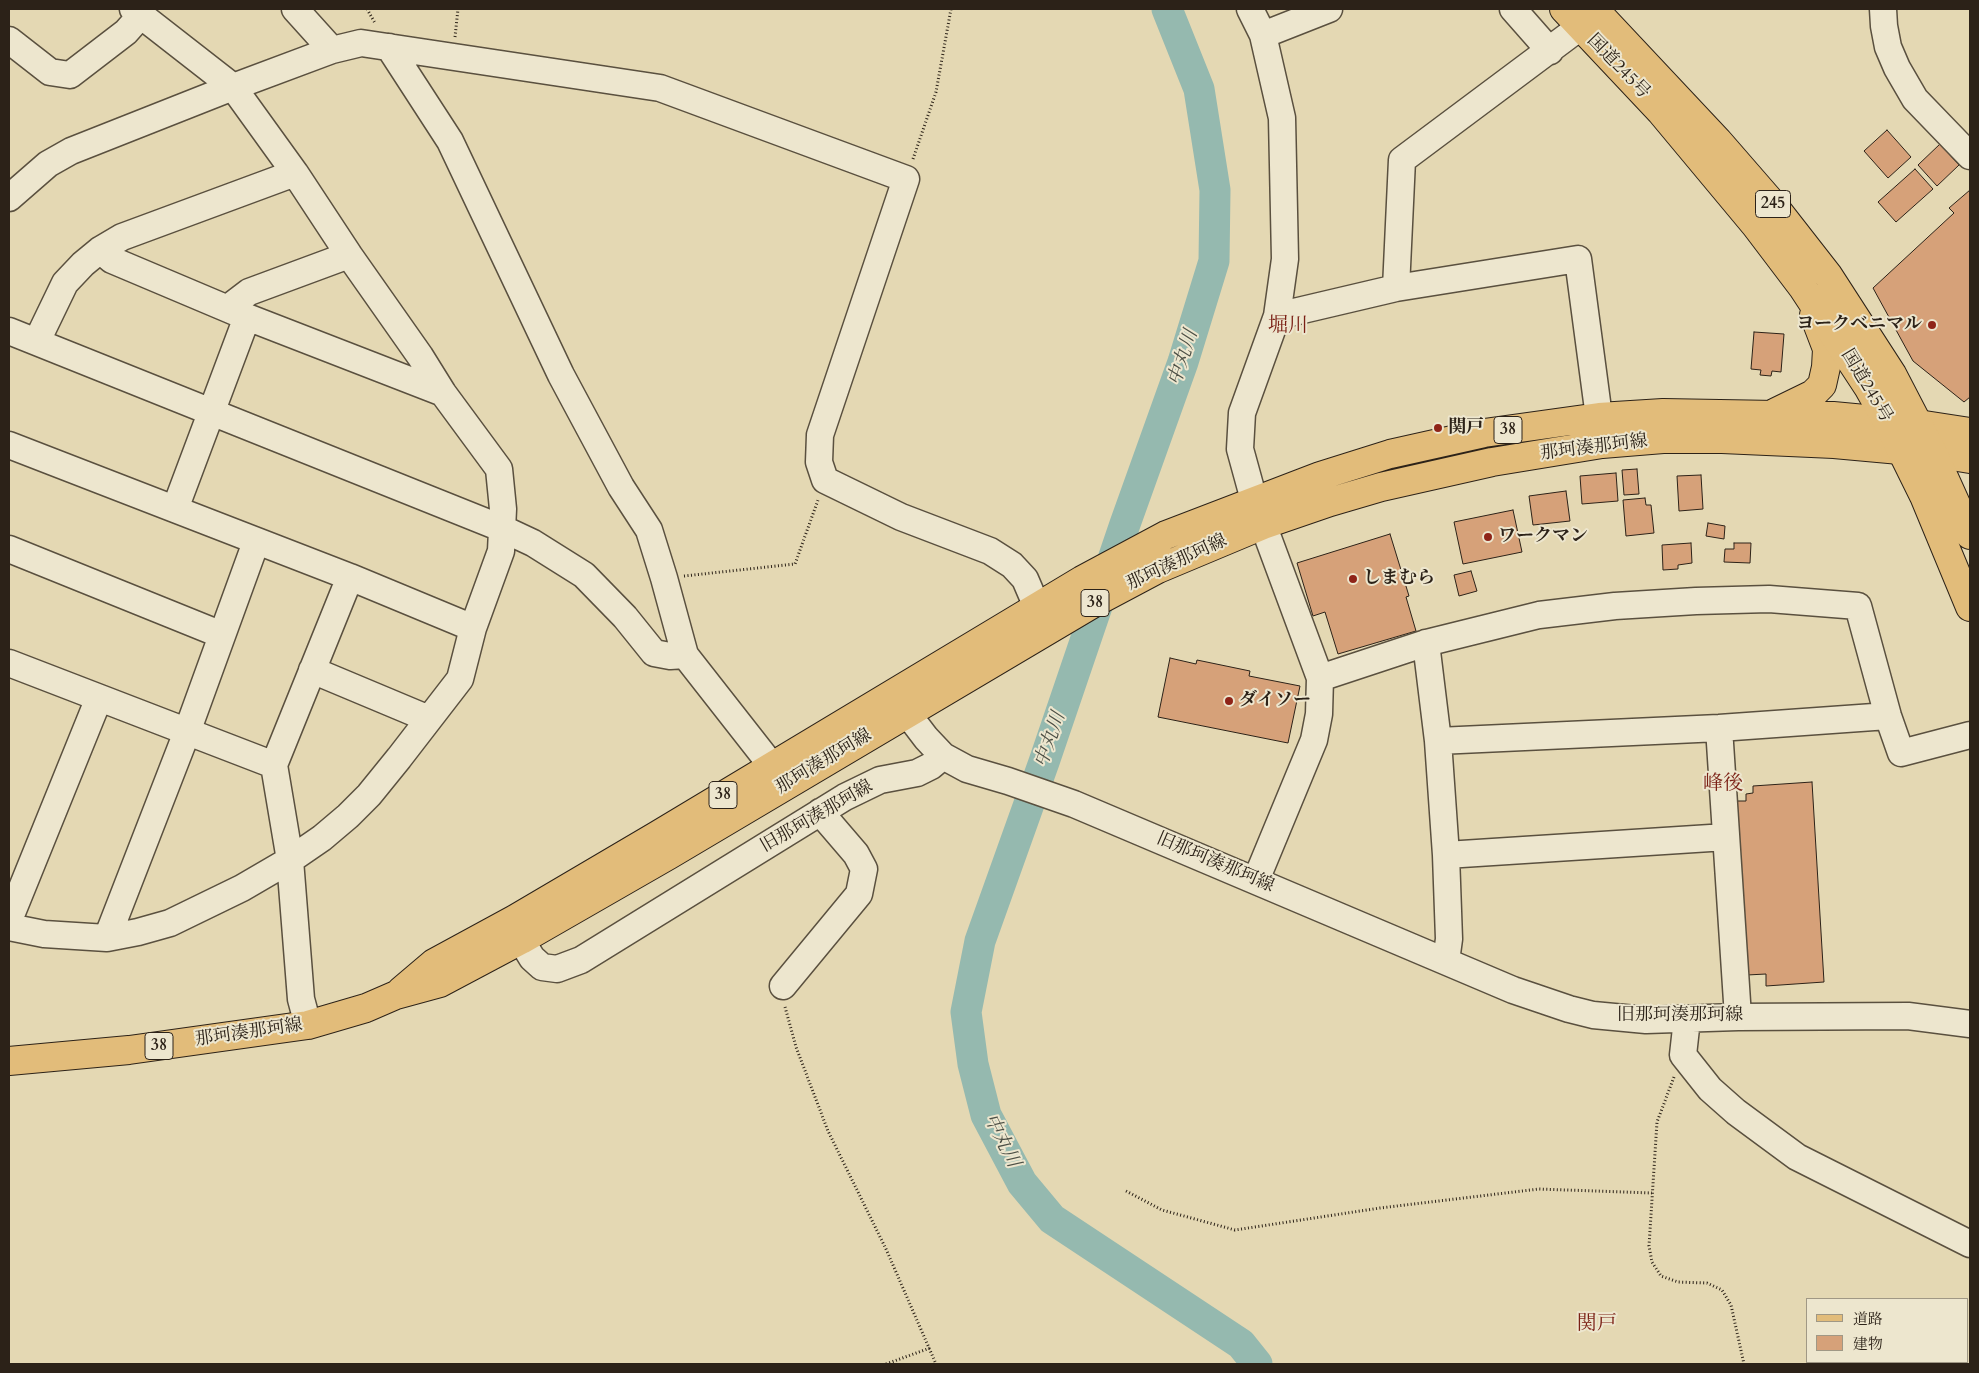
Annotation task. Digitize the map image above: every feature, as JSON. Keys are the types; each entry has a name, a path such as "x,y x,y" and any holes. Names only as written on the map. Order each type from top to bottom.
{"main road":[{"name":"国道245号","path":"1579,15 1756,226 1803,288 1868,387 1887,421 1930,510 1970,607"},
{"name":"国道245号","path":"1579,15 1718,141 1771,202 1828,275 1884,360 1933,453 1970,535"},
{"path":"1770,414 1813,394 1822,385 1827,349 1803,288"},
{"name":"那珂湊那珂線","path":"9,1061 128,1050 308,1025 366,1008 396,995 440,984 521,940 1033,638 1320,476 1390,454 1484,433 1599,417 1663,413 1833,416 1918,424 1970,432"},
{"name":"那珂湊那珂線","path":"396,995 434,963 515,919 1044,602 1166,535 1259,512 1321,504 1381,487 1492,462 1602,444 1662,439 1722,439 1834,444 1933,453 1970,459"}],"street":[{"path":"295,9 332,50"},
{"path":"1250,9 1263,35 1282,118 1285,259 1277,316 1242,413 1240,449 1259,512 1320,678 1319,714 1314,740 1256,880"},
{"path":"1263,35 1329,9"},
{"path":"1513,9 1550,51"},
{"path":"1883,9 1888,47 1896,68 1915,98 1970,156"},
{"path":"9,40 50,72 70,75 126,32 137,12 233,87 295,173 349,255 420,356 443,393 499,469 503,509 501,551 473,628 460,679 399,758 348,816 322,838 290,860 242,888 170,923 106,938 44,934 9,927"},
{"path":"1396,288 1402,160 1550,51 1579,15"},
{"path":"14,183 71,151 332,50 360,43 660,88 906,179 820,435 819,462 825,480 901,518 990,551 1012,564 1044,602"},
{"path":"389,47 450,141 561,375 621,487 649,530 685,655 772,766"},
{"path":"37,341 65,283 100,250 122,237 295,173"},
{"path":"100,250 112,260 443,393"},
{"path":"174,509 211,412 238,312 249,292 349,255"},
{"path":"1277,316 1396,288 1578,259 1599,417"},
{"path":"9,331 502,528 533,543 584,575 624,617 654,653 670,656 685,655"},
{"path":"9,445 350,577 473,628"},
{"path":"106,938 187,732 256,542"},
{"path":"9,549 222,635"},
{"path":"308,1025 301,999 290,860 274,765 350,577"},
{"path":"1320,678 1426,643 1539,616 1615,606 1769,599 1858,606 1888,716 1901,753 1970,735"},
{"path":"1426,643 1438,741 1446,855 1449,939 1446,961"},
{"path":"9,663 274,765"},
{"path":"312,670 429,719"},
{"path":"9,920 99,698"},
{"path":"907,713 943,756"},
{"path":"1438,741 1718,728 1888,716"},
{"path":"1718,728 1738,1017"},
{"name":"旧那珂湊那珂線","path":"521,940 532,958 542,967 557,969 581,960 845,797 880,780 917,773 931,766 943,756 967,769 988,774 1074,804 1541,1001 1569,1009 1593,1015 1646,1020 1738,1017 1908,1016 1970,1024"},
{"path":"783,986 859,894 864,869 856,854 820,812"},
{"path":"1446,855 1726,837"},
{"path":"1687,1019 1683,1055 1710,1089 1736,1112 1797,1158 1970,1244"}],"path":[{"path":"452,57 458,9"},
{"path":"906,179 936,92 951,9"},
{"path":"664,578 795,564 825,480"},
{"path":"783,986 786,1013 796,1047 828,1131 886,1249 936,1364"},
{"path":"1683,1055 1657,1122 1649,1246 1652,1262 1661,1276 1678,1282 1707,1282 1722,1290 1731,1305 1744,1364"},
{"path":"1126,1191 1162,1210 1235,1230 1380,1208 1539,1189 1652,1193"},
{"path":"886,1364 930,1348"}],"water":[{"path":"1159,9 1174,9 1205,89 1193,90"}],"building":[{"path":"1887,130 1911,157 1888,178 1864,151"},
{"path":"1940,144 1959,165 1937,186 1918,165"},
{"path":"1915,169 1933,189 1896,222 1878,202"},
{"name":"ヨークベニマル","path":"1970,190 1970,397 1964,402 1913,361 1873,288 1954,213 1949,208"},
{"path":"1754,332 1784,334 1781,372 1772,371 1771,376 1760,375 1761,370 1751,369"},
{"path":"1637,469 1639,494 1624,495 1622,470"},
{"path":"1616,473 1618,501 1582,504 1580,476"},
{"path":"1701,475 1703,509 1679,511 1677,476"},
{"path":"1566,491 1570,521 1533,525 1529,496"},
{"path":"1645,498 1646,505 1651,505 1654,533 1626,536 1623,500"},
{"name":"ワークマン","path":"1513,510 1522,552 1463,564 1454,522"},
{"path":"1708,523 1725,526 1724,539 1706,536"},
{"name":"しまむら","path":"1390,534 1409,596 1406,597 1416,631 1338,654 1325,612 1313,616 1297,563"},
{"path":"1691,543 1692,563 1678,565 1678,569 1663,570 1662,545"},
{"path":"1734,543 1751,543 1750,563 1724,562 1725,549 1734,549"},
{"path":"1471,571 1477,591 1459,596 1454,575"},
{"name":"ダイソー","path":"1170,658 1196,664 1197,660 1250,671 1249,676 1300,686 1288,743 1158,717"},
{"path":"1812,782 1824,982 1766,986 1766,974 1747,975 1736,801 1746,801 1746,794 1753,793 1753,786"}],"waterway":[{"name":"中丸川","path":"1167,9 1199,89 1215,190 1214,261 1183,362 980,941 966,1012 973,1064 986,1115 1022,1183 1052,1219 1241,1344 1257,1364"}],"place":[{"name":"ヨークベニマル","path":"1932,325"},
{"name":"関戸","path":"1438,428"},
{"name":"ワークマン","path":"1488,537"},
{"name":"しまむら","path":"1353,579"},
{"name":"ダイソー","path":"1229,701"}],"district":[{"name":"堀川","path":"1288,326"},
{"name":"峰後","path":"1723,784"},
{"name":"関戸","path":"1597,1324"}]}
